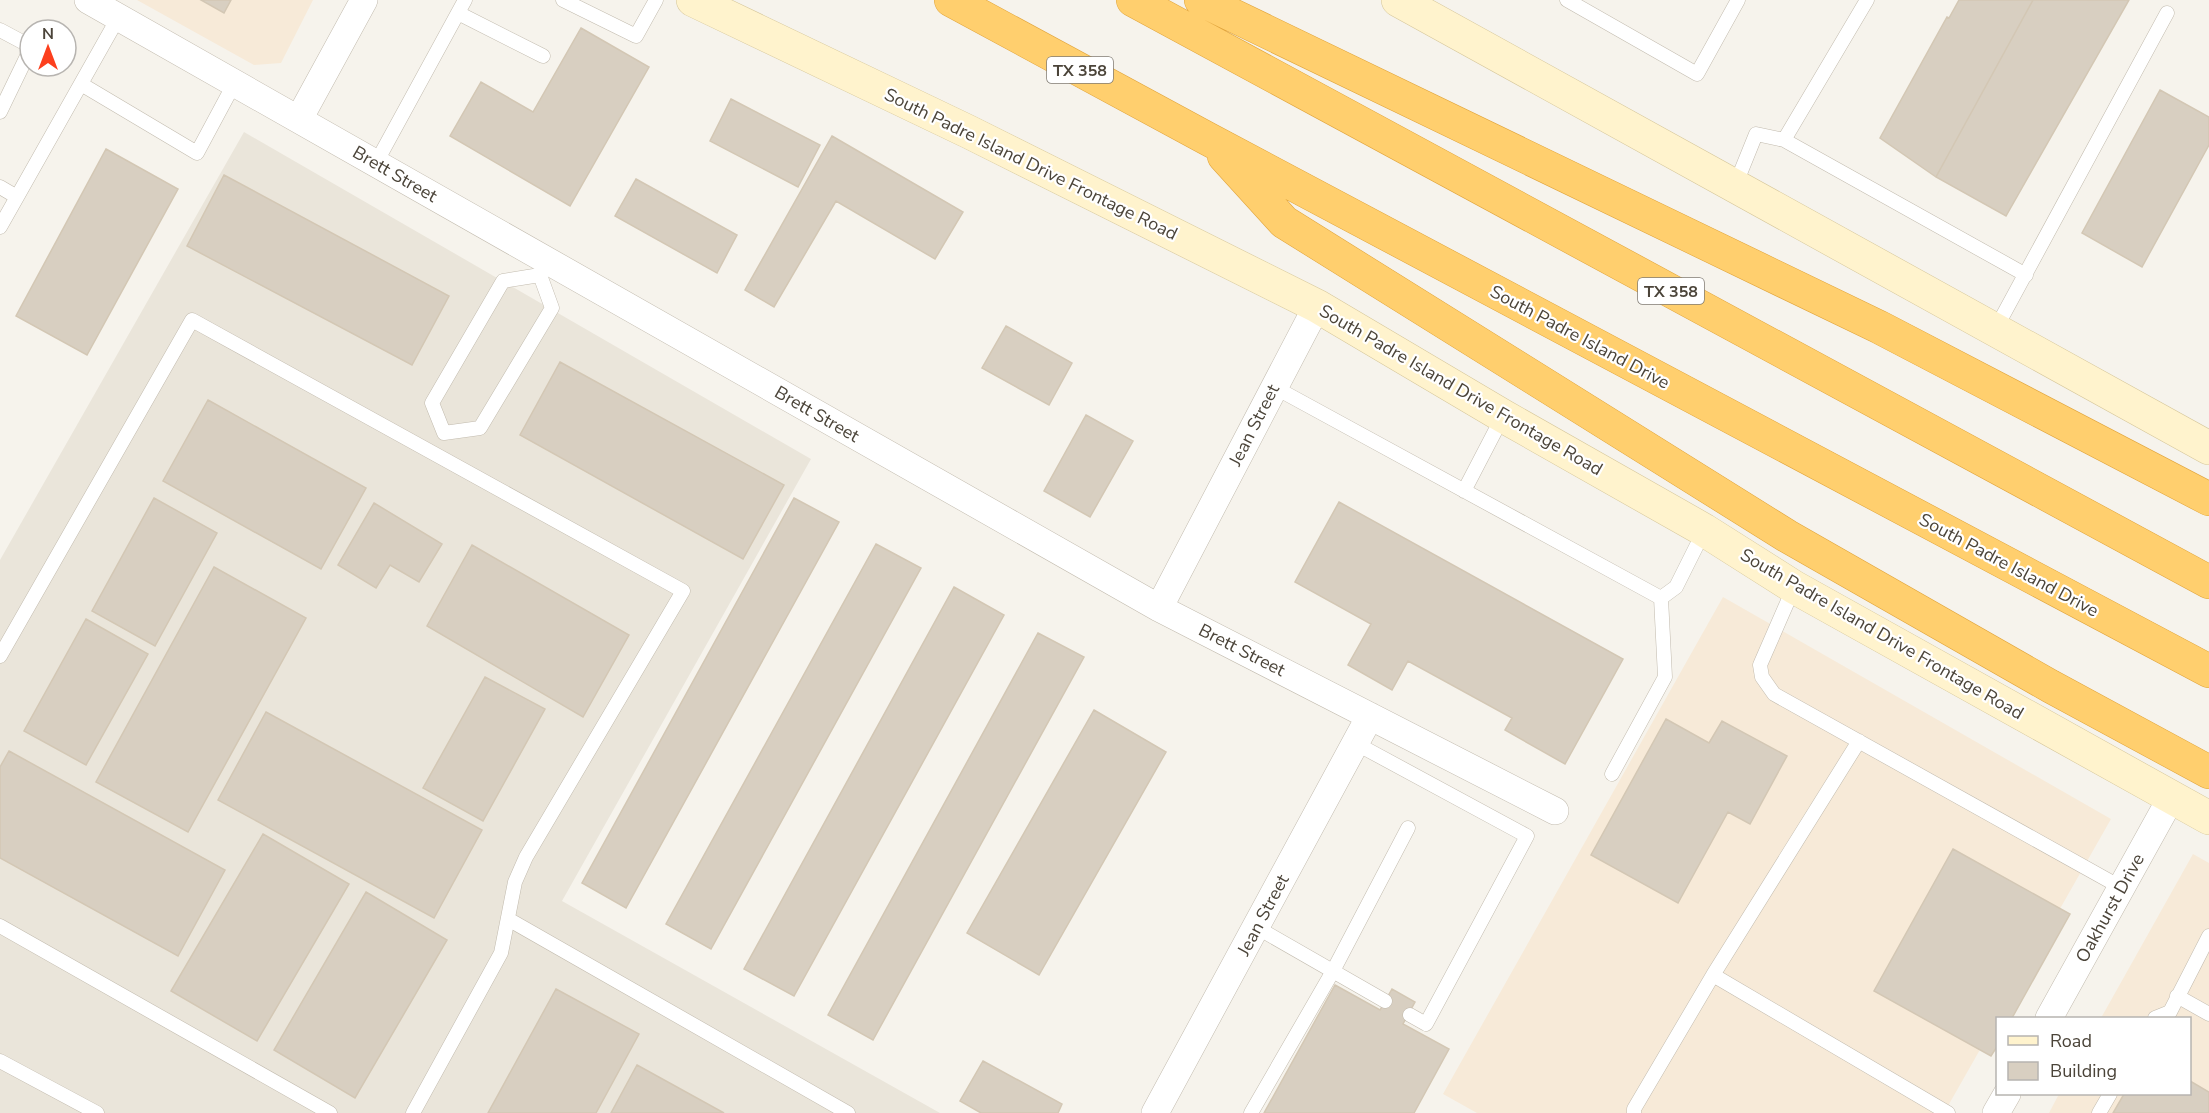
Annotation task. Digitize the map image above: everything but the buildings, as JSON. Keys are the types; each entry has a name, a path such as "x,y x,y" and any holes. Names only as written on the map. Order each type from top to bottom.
{"highway":[{"name":"South Padre Island Drive","path":"951,0 2209,671"},
{"name":"TX 358","path":"1133,0 2209,582"},
{"path":"1201,0 1879,327 2209,499"},
{"path":"1208,139 1284,222 1787,536 2050,686 2209,772"}],"main road":[{"name":"South Padre Island Drive Frontage Road","path":"693,0 969,132 1317,306 1503,416 1704,530 1794,587 2209,818"},
{"path":"1398,0 2209,448"}],"street":[{"name":"Brett Street","path":"88,0 376,163 544,268 1159,608 1555,811"},
{"path":"299,119 364,0"},
{"name":"Jean Street","path":"1159,608 1317,306"},
{"name":"Jean Street","path":"1155,1113 1370,716"},
{"name":"Oakhurst Drive","path":"2050,1017 2171,798"},
{"path":"1996,1113 2006,1095"}],"lane":[{"path":"376,163 465,0"},
{"path":"563,0 636,36 656,0"},
{"path":"1567,0 1697,74 1738,0"},
{"path":"1784,140 1867,0"},
{"path":"458,13 543,56"},
{"path":"1995,330 2167,13"},
{"path":"0,227 118,18"},
{"path":"0,30 18,41"},
{"path":"0,112 18,74"},
{"path":"81,84 197,153 234,84"},
{"path":"1735,186 1756,134 1784,140 2026,275"},
{"path":"0,187 17,197"},
{"path":"434,453 444,433 432,403 503,281 544,268 552,308 480,428 444,433"},
{"path":"0,656 192,320 683,591 526,857 515,882 501,953 412,1113"},
{"path":"1274,387 1661,598"},
{"path":"1464,492 1503,416"},
{"path":"1661,598 1676,587 1704,530"},
{"path":"1794,587 1760,664 1762,677 1774,694 2121,888"},
{"path":"1612,774 1665,677 1661,598"},
{"path":"1634,1113 1634,1109 1713,975 1859,741"},
{"path":"1355,743 1527,837 1426,1024 1410,1015"},
{"path":"1251,1113 1333,971 1408,828"},
{"path":"508,919 848,1113"},
{"path":"0,926 330,1113"},
{"path":"1256,927 1385,1001"},
{"path":"2158,1017 2170,1012 2209,936"},
{"path":"1713,975 1948,1113"},
{"path":"2177,996 2209,1014"},
{"path":"0,1061 97,1113"},
{"path":"2099,1113 2109,1095"}],"shaded area":[{"path":"137,0 313,0 281,63 254,65"},
{"path":"244,132 811,459 562,901 940,1113 0,1113 0,560"},
{"path":"1723,597 2111,819 1999,1017 1996,1017 1996,1021 1944,1113 1477,1113 1443,1094"},
{"path":"2193,854 2209,863 2209,1113 2049,1113 2058,1095 2191,1095 2191,1017 2102,1017"}]}
